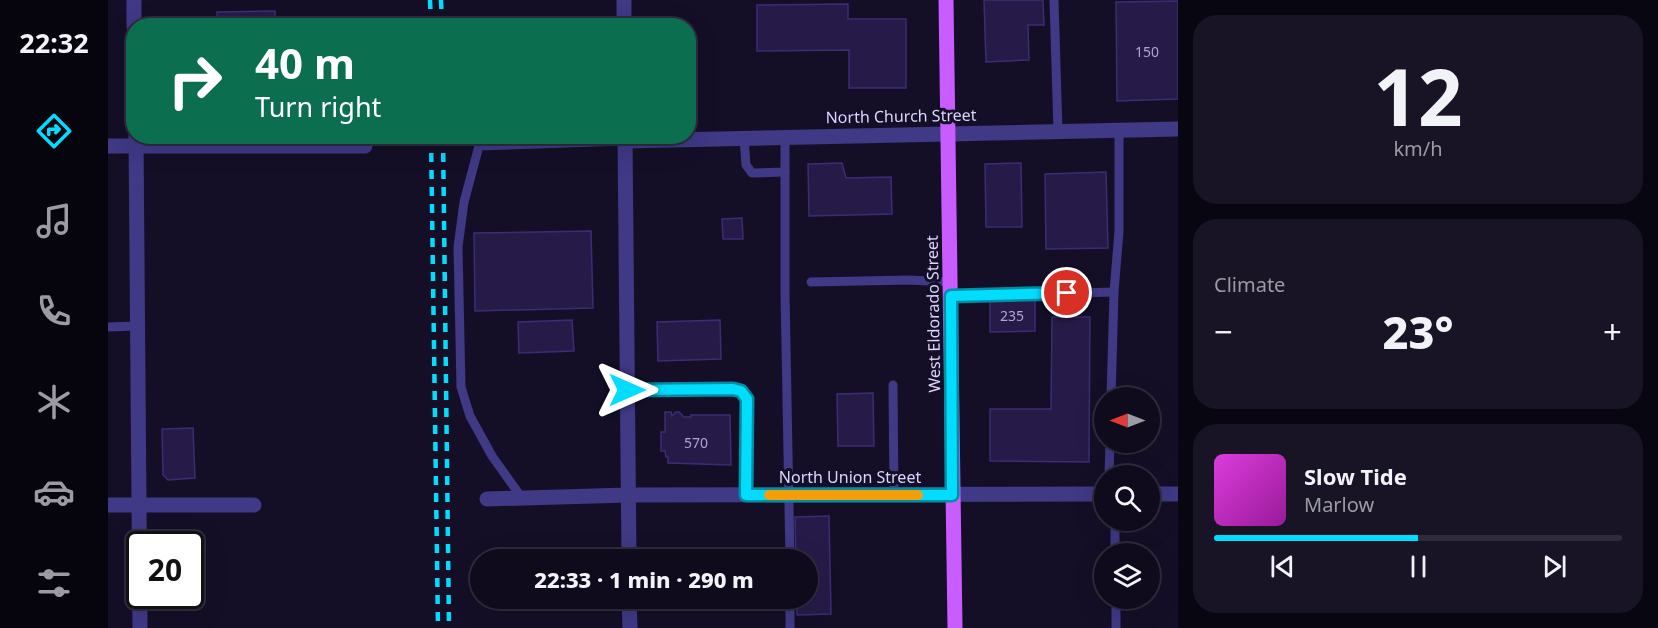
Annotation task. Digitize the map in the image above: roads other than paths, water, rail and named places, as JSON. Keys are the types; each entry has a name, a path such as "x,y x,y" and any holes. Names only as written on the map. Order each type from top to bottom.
{"main road":[{"name":"West Eldorado Street","path":"946,0 955,628"}],"street":[{"path":"134,0 134,18"},
{"path":"624,0 624,18"},
{"name":"North Church Street","path":"696,138 1178,129"},
{"path":"108,146 126,143"},
{"path":"136,144 140,628"},
{"path":"273,144 365,146"},
{"path":"625,144 629,549"},
{"name":"North Union Street","path":"487,498 628,495 1094,494"},
{"path":"1160,494 1178,494"},
{"path":"108,505 254,505"},
{"path":"629,609 630,628"}],"lane":[{"path":"1054,0 1058,131"},
{"path":"1111,387 1114,292 1119,231 1119,130"},
{"path":"785,137 790,549"},
{"path":"744,138 746,165 752,173 785,172"},
{"path":"521,144 480,146 464,202 458,247 461,387 470,416 492,456 522,498"},
{"path":"811,282 909,280 950,289 1114,292"},
{"path":"108,327 137,326"},
{"path":"893,385 894,495"},
{"path":"627,390 733,389 741,391 747,399 746,495"},
{"path":"790,609 790,628"},
{"path":"1116,609 1116,628"}],"railway":[{"path":"430,0 431,18"},
{"path":"441,0 442,18"},
{"path":"431,144 438,628"},
{"path":"443,144 449,628"}]}
